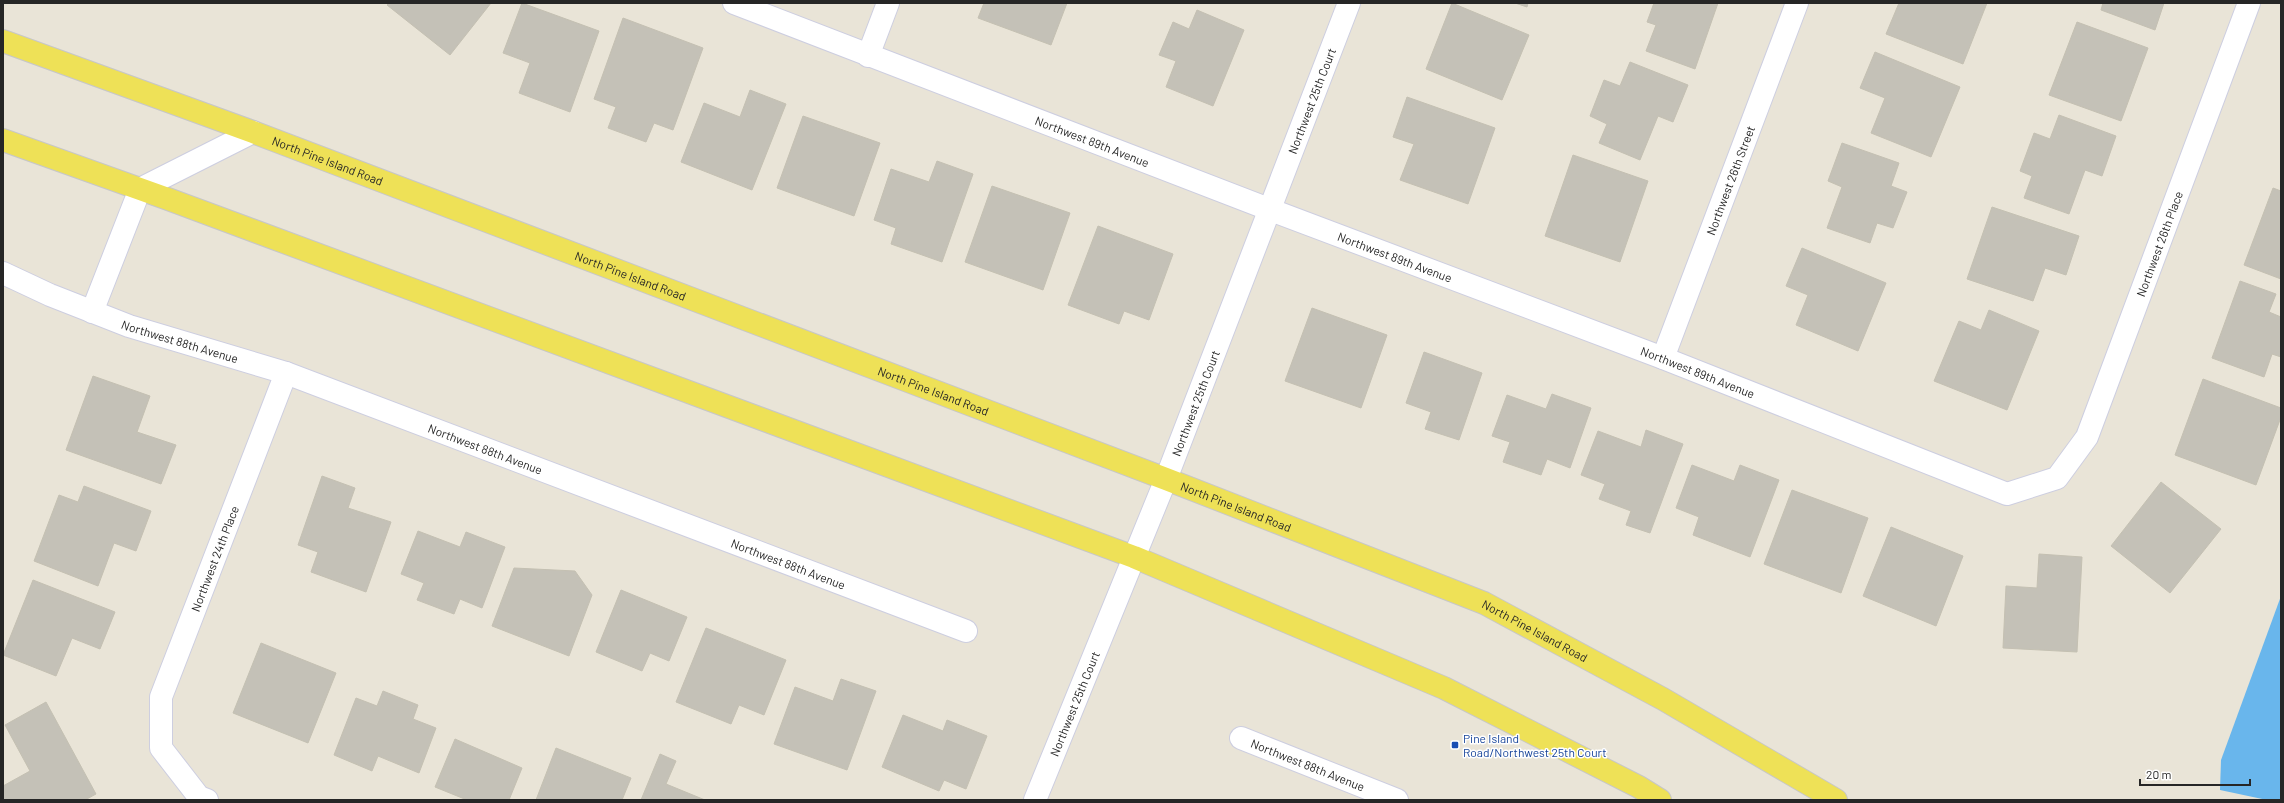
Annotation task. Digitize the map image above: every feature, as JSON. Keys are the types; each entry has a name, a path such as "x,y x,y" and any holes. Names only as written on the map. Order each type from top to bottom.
{"main road":[{"name":"North Pine Island Road","path":"3,41 253,132 1166,479 1484,603 1663,699 1836,800"},
{"path":"3,140 140,189 1134,557 1444,688 1632,783 1660,800"}],"street":[{"name":"Northwest 89th Avenue","path":"734,3 868,56 1271,210 1663,358 2007,494 2057,478"},
{"path":"868,56 888,3"},
{"name":"Northwest 25th Court","path":"1035,800 1166,479 1271,210 1349,3"},
{"name":"Northwest 26th Street","path":"1663,358 1797,3"},
{"name":"Northwest 26th Place","path":"2057,478 2087,438 2249,3"},
{"path":"92,312 140,189 253,132"},
{"name":"Northwest 88th Avenue","path":"3,273 50,295 129,326 286,373 966,631"},
{"name":"Northwest 24th Place","path":"207,800 200,797 161,748 162,697 286,373"},
{"name":"Northwest 88th Avenue","path":"1241,738 1397,800"}],"water":[{"path":"2281,596 2281,800 2267,800 2220,790 2221,760"}],"building":[{"path":"389,3 491,3 450,55 387,5"},
{"path":"522,3 599,31 570,112 519,93 530,63 503,53"},
{"path":"984,3 1067,3 1051,45 978,18"},
{"path":"1452,3 1529,35 1502,100 1426,69"},
{"path":"1515,3 1528,3 1527,7"},
{"path":"1654,3 1718,3 1695,69 1646,51 1656,25 1647,22"},
{"path":"1899,3 1987,3 1963,64 1886,34"},
{"path":"2103,3 2164,3 2155,30 2101,10"},
{"path":"1197,10 1244,30 1213,106 1166,87 1176,61 1159,55 1173,22 1189,29"},
{"path":"623,18 703,48 673,130 654,123 646,142 608,128 616,107 594,99"},
{"path":"2077,22 2148,48 2121,121 2049,95"},
{"path":"1875,52 1960,87 1931,157 1871,133 1885,98 1860,88"},
{"path":"1630,62 1688,85 1673,122 1658,116 1640,160 1599,143 1607,124 1590,116 1604,80 1620,86"},
{"path":"750,90 786,104 752,190 681,162 704,103 740,117"},
{"path":"1407,97 1495,128 1468,204 1400,180 1414,144 1393,137"},
{"path":"2059,115 2116,136 2102,176 2085,170 2069,214 2024,198 2032,176 2020,171 2034,133 2050,139"},
{"path":"803,116 880,143 854,216 777,188"},
{"path":"1842,143 1899,163 1891,186 1907,192 1893,228 1877,223 1870,243 1827,228 1842,187 1828,181"},
{"path":"1573,155 1648,181 1620,262 1545,236"},
{"path":"937,161 973,174 942,262 891,244 896,228 874,220 891,169 929,182"},
{"path":"992,186 1070,213 1043,290 965,262"},
{"path":"2273,188 2281,191 2281,279 2244,265"},
{"path":"1992,207 2079,236 2066,275 2045,268 2033,301 1967,279"},
{"path":"1098,226 1173,254 1149,320 1124,311 1119,324 1068,305"},
{"path":"1802,248 1886,283 1858,351 1796,325 1808,295 1786,286"},
{"path":"2240,281 2276,294 2269,312 2281,317 2281,357 2272,354 2264,377 2212,358"},
{"path":"1312,308 1387,335 1361,408 1285,381"},
{"path":"1989,310 2039,331 2007,410 1934,381 1959,321 1981,330"},
{"path":"1424,352 1482,373 1459,440 1425,429 1431,412 1406,403"},
{"path":"93,376 150,396 137,432 176,445 161,484 66,450"},
{"path":"2203,379 2281,408 2281,417 2256,485 2175,455"},
{"path":"1552,394 1591,408 1570,468 1547,459 1541,475 1503,462 1510,442 1492,436 1507,395 1546,409"},
{"path":"1646,430 1683,444 1650,533 1626,525 1631,511 1599,499 1605,484 1581,475 1598,431 1641,447"},
{"path":"1692,465 1734,481 1740,465 1779,480 1750,557 1693,535 1699,517 1676,508"},
{"path":"322,476 355,488 348,508 391,522 366,592 311,572 318,552 298,545"},
{"path":"2161,482 2221,529 2170,593 2111,546"},
{"path":"84,486 151,511 136,551 114,543 98,586 34,561 59,495 78,502"},
{"path":"1792,490 1868,518 1841,593 1764,564"},
{"path":"1891,527 1963,556 1936,626 1863,596"},
{"path":"418,531 460,547 466,532 505,547 482,608 460,599 454,614 417,600 424,583 401,574"},
{"path":"2039,554 2082,557 2077,652 2003,648 2006,586 2037,588"},
{"path":"514,568 575,571 592,595 569,656 492,626"},
{"path":"33,580 115,612 100,649 72,638 56,676 3,655"},
{"path":"621,590 687,617 669,661 650,653 642,671 596,652"},
{"path":"706,628 786,660 764,715 739,705 731,724 676,702"},
{"path":"261,643 336,673 308,743 233,713"},
{"path":"841,679 876,691 847,770 774,744 795,687 833,701"},
{"path":"383,691 418,705 413,719 436,728 419,773 378,756 372,771 334,755 356,698 377,706"},
{"path":"46,702 96,794 85,800 3,800 3,786 30,771 5,725"},
{"path":"903,715 943,731 947,720 987,736 966,789 944,780 939,791 882,767"},
{"path":"455,739 522,768 509,800 467,800 435,787"},
{"path":"556,748 631,778 622,800 536,800"},
{"path":"660,754 676,761 666,784 705,800 641,800"}],"place":[{"name":"Pine Island Road/Northwest 25th Court","path":"1455,745"}]}
